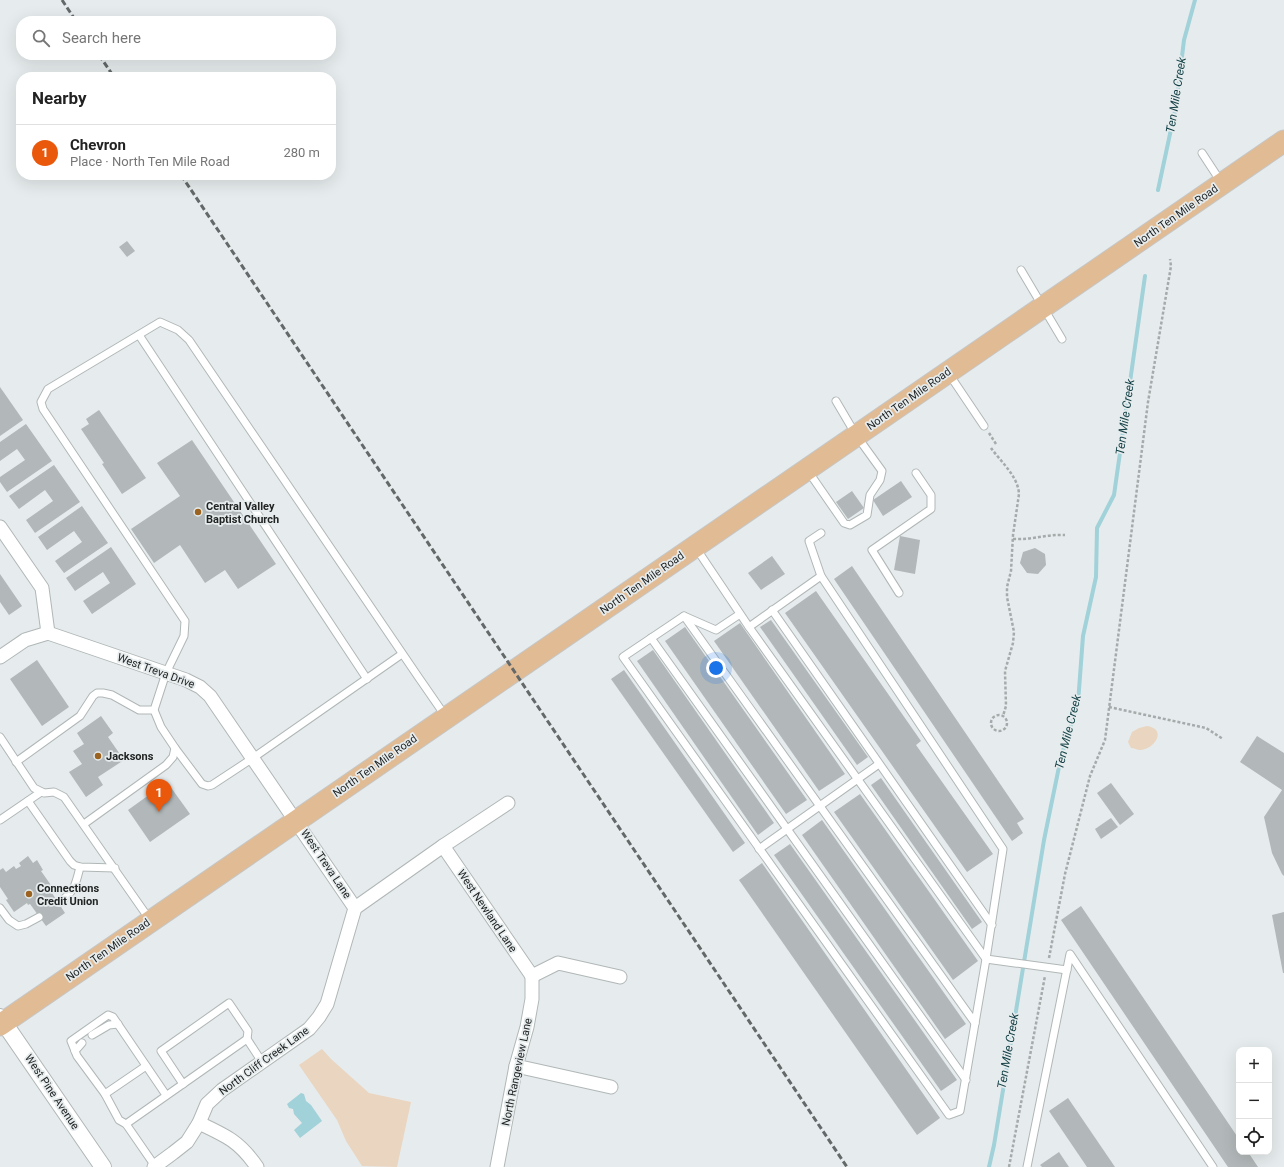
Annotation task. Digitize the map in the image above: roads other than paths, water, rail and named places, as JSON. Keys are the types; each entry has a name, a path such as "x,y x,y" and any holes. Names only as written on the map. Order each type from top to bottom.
{"main road":[{"name":"North Ten Mile Road","path":"1,1021 150,921 1284,141"}],"street":[{"path":"0,528 42,588 48,632 25,640 0,657"},
{"name":"West Treva Drive","path":"48,632 186,680 200,687 210,696 296,820"},
{"path":"355,908 443,846 508,804"},
{"name":"West Treva Lane","path":"296,820 355,908"},
{"name":"West Newland Lane","path":"443,846 532,976"},
{"name":"North Cliff Creek Lane","path":"154,1167 187,1142 199,1123 208,1104 222,1090 310,1029 327,1004 355,908"},
{"path":"532,976 558,963 620,976"},
{"name":"North Rangeview Lane","path":"497,1167 516,1066 527,1027 532,999 532,976"},
{"name":"West Pine Avenue","path":"1,1021 103,1167"},
{"path":"516,1066 611,1087"},
{"path":"199,1123 227,1136 247,1153 257,1167"}],"lane":[{"path":"1202,153 1222,184"},
{"path":"1021,270 1062,339"},
{"path":"402,654 212,785 208,786 202,784 161,727 154,710 166,673 184,636 185,621 43,409 41,402 48,389 160,322 178,330 190,340 446,717"},
{"path":"139,335 367,678"},
{"path":"948,372 984,426"},
{"path":"806,469 844,523 850,525 867,515 870,495 880,480 882,471 856,435 836,401"},
{"path":"899,593 872,550 931,509 931,495 916,473"},
{"path":"684,616 623,657 949,1115 960,1111 976,1023 1003,849 821,576 809,541 821,533"},
{"path":"695,546 749,627 986,958 1067,970"},
{"path":"749,627 821,576"},
{"path":"772,610 992,925"},
{"path":"684,616 716,630 740,614"},
{"path":"684,616 976,1023"},
{"path":"651,638 966,1080"},
{"path":"16,762 80,716 93,696 97,693 112,695 139,710 154,710"},
{"path":"0,737 34,788 44,793 54,792 64,797 115,868 150,921"},
{"path":"84,824 166,765 173,757 175,748"},
{"path":"759,849 879,764"},
{"path":"0,820 41,792"},
{"path":"28,801 74,865 80,867 115,868"},
{"path":"59,903 70,894 76,886 80,867"},
{"path":"0,908 8,920 18,926 26,924 39,917"},
{"path":"1027,1167 1070,954 1213,1167"},
{"path":"183,1084 161,1051 229,1003 248,1031 247,1039 262,1062"},
{"path":"154,1167 126,1124 119,1120 105,1094 74,1051 71,1041 108,1014 113,1017 166,1095"},
{"path":"92,1035 109,1025 118,1024"},
{"path":"126,1124 247,1039"},
{"path":"74,1051 82,1043"},
{"path":"105,1094 146,1066"}],"water":[{"path":"301,1093 304,1094 306,1101 311,1105 322,1121 300,1138 294,1130 302,1123 294,1114 293,1109 289,1108 287,1104"}],"waterway":[{"name":"Ten Mile Creek","path":"1158,190 1176,106 1184,40 1195,0"},
{"name":"Ten Mile Creek","path":"989,1167 994,1145 1044,840 1061,757 1078,703 1083,636 1096,577 1097,528 1114,495 1145,276"}],"railway":[{"path":"62,0 73,16"},
{"path":"102,60 111,72"},
{"path":"184,180 847,1167"}],"place":[{"name":"Central Valley Baptist Church","path":"198,512"},
{"name":"Jacksons","path":"98,756"},
{"name":"Chevron","path":"159,812"},
{"name":"Connections Credit Union","path":"29,894"}]}
